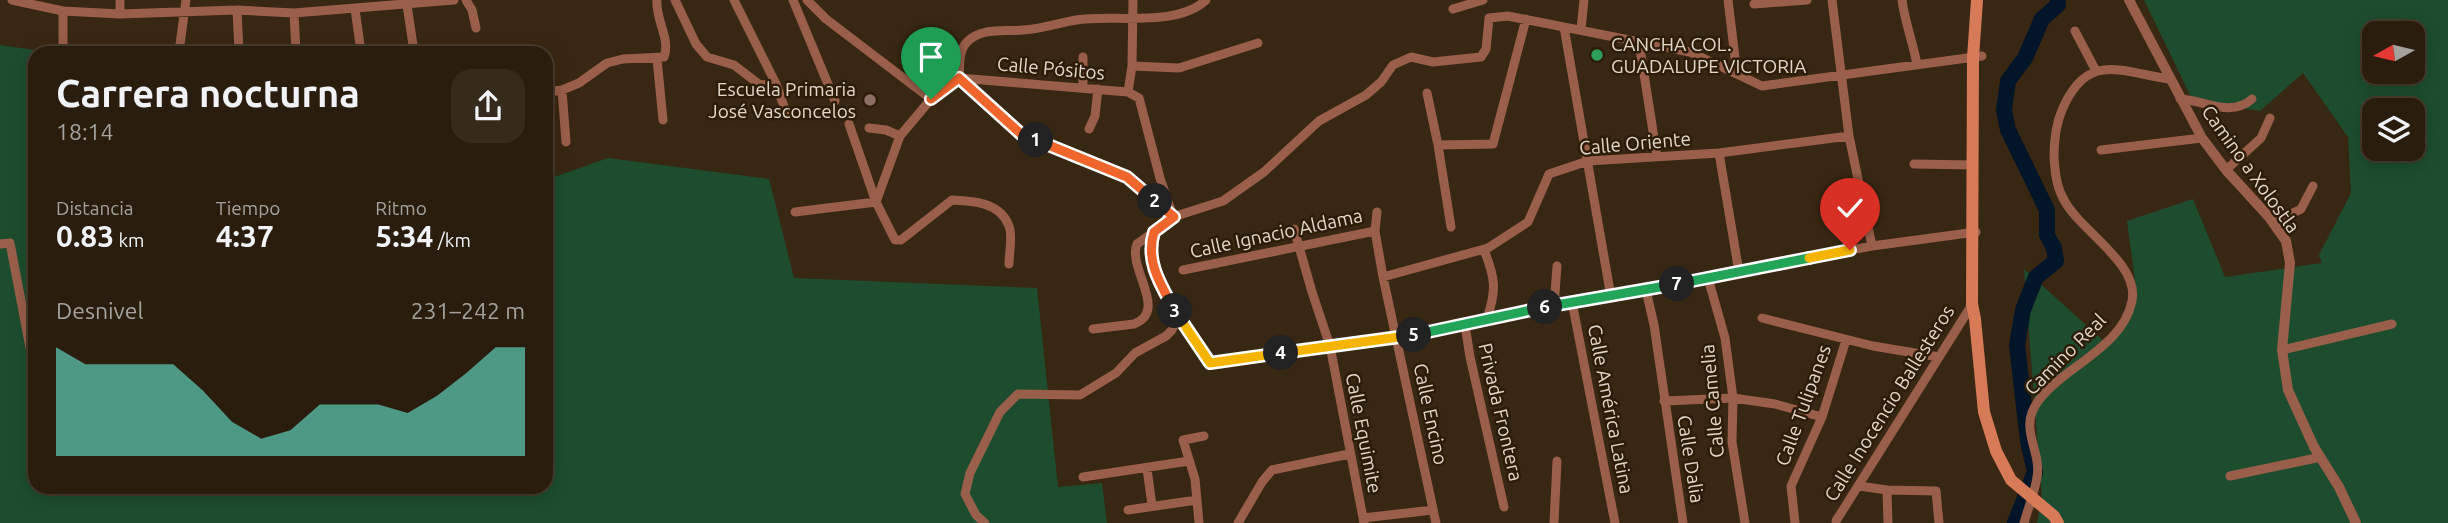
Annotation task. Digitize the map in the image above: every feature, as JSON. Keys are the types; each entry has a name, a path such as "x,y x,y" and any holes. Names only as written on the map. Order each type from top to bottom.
{"main road":[{"path":"1977,0 1975,302 1984,412 1996,451 2011,480 2059,523"},
{"path":"1975,232 1973,165 1978,57 1984,0"}],"street":[{"path":"12,0 40,3 63,11 120,13 185,10 294,13 454,0"},
{"path":"120,0 120,13"},
{"path":"180,46 186,0"},
{"path":"254,0 254,11"},
{"path":"466,0 472,10 476,27"},
{"path":"553,91 579,83 607,62 664,57 665,37 657,0"},
{"path":"675,0 696,44 707,57 734,65 760,85 776,84"},
{"path":"734,0 776,84 786,112"},
{"path":"793,0 835,101"},
{"path":"807,0 826,19 931,99"},
{"path":"1128,92 1132,66 1133,0"},
{"path":"876,202 900,136 931,99 959,78 961,52 966,43 978,35 992,31 1049,27 1076,20 1132,20 1181,13 1200,6 1206,0"},
{"path":"1453,9 1483,0"},
{"path":"1581,29 1584,0"},
{"path":"1728,0 1737,74"},
{"path":"1754,4 1807,0"},
{"path":"1832,0 1849,136 1872,246"},
{"path":"1902,0 1917,65"},
{"name":"Camino a Xolostla","path":"2129,0 2202,138 2286,241 2290,263 2283,350 2288,390 2356,523"},
{"path":"407,5 413,45"},
{"path":"355,9 360,46"},
{"path":"237,10 239,46"},
{"path":"63,11 63,46"},
{"path":"294,13 296,46"},
{"path":"1093,329 1133,324 1147,315 1148,301 1135,258 1135,247 1154,232 1174,217 1223,201 1265,172 1319,121 1366,95 1381,82 1393,65 1411,57 1433,62 1481,57 1486,49 1489,19 1508,16 1690,52 1762,86 1978,57"},
{"path":"1438,145 1493,144 1526,19"},
{"path":"1564,27 1611,297"},
{"path":"2075,31 2096,71 2102,69 2169,79"},
{"path":"1639,42 1657,157"},
{"path":"1132,66 1179,68 1258,43"},
{"path":"1083,57 1083,88"},
{"path":"657,59 663,120"},
{"name":"Camino Real","path":"2024,523 2025,493 2038,474 2029,419 2039,400 2117,331 2133,299 2130,277 2063,200 2055,177 2054,145 2059,117 2077,84 2087,74 2096,71"},
{"path":"959,78 1021,134 1127,177 1174,217"},
{"name":"Calle Pósitos","path":"959,78 1128,92 1139,98 1160,178 1174,217"},
{"path":"1089,130 1095,116 1098,89"},
{"path":"562,90 566,142"},
{"path":"1427,93 1451,228"},
{"path":"2180,99 2222,108 2236,108 2252,99"},
{"path":"2226,170 2261,138 2270,118"},
{"path":"849,124 876,202 895,240 901,240 953,200 981,202 1001,214 1010,227 1009,264"},
{"path":"869,128 886,130 900,136"},
{"name":"Calle Oriente","path":"1383,277 1484,250 1528,222 1549,174 1588,161 1719,153 1849,136"},
{"path":"2101,150 2202,138"},
{"path":"1719,153 1739,272"},
{"path":"1914,164 1973,165"},
{"path":"2273,223 2301,209 2312,186"},
{"path":"796,212 876,202"},
{"name":"Calle Encino","path":"1377,212 1375,231 1383,277 1436,523"},
{"name":"Calle Equimite","path":"1294,229 1330,346 1363,521"},
{"name":"Calle Ignacio Aldama","path":"1183,270 1375,231"},
{"path":"1154,232 1150,244 1152,263 1176,313 1210,363 1396,338 1465,325 1487,318 1611,297 1872,246 1975,232"},
{"path":"0,244 10,243 28,337"},
{"path":"1484,250 1494,274 1494,298 1487,318"},
{"path":"1554,306 1557,265"},
{"name":"Calle Camelia","path":"1708,278 1725,338 1733,398 1732,442 1745,523"},
{"name":"Calle Dalia","path":"1646,290 1654,325 1683,523"},
{"name":"Calle América Latina","path":"1572,302 1615,523"},
{"name":"Calle Inocencio Ballesteros","path":"1835,522 1975,302"},
{"path":"985,523 976,515 965,495 970,473 1000,412 1018,394 1080,395 1090,390 1116,373 1135,354 1166,336 1176,321 1176,313"},
{"path":"1762,318 1846,340 1939,357"},
{"path":"2283,350 2392,324"},
{"name":"Privada Frontera","path":"1465,325 1504,507"},
{"name":"Calle Tulipanes","path":"1795,523 1791,486 1822,417 1846,340"},
{"path":"1664,401 1733,398 1775,404 1822,417"},
{"path":"1199,523 1195,479 1184,440 1204,436"},
{"path":"1238,523 1272,470 1349,454"},
{"path":"2230,476 2321,457"},
{"path":"1083,477 1189,461"},
{"path":"1554,523 1557,461"},
{"path":"1147,469 1152,505"},
{"path":"1859,486 1887,490 1936,491 1939,523"},
{"path":"1887,490 1888,523"},
{"path":"1128,510 1197,500"},
{"path":"1363,521 1433,510"}],"green space":[{"path":"2144,0 2448,0 2448,523 2037,523 2042,499 2024,269 2106,343 2137,295 2127,221 2193,199 2225,277 2322,263 2319,255 2351,193 2348,137 2303,73 2260,111 2193,101"},
{"path":"0,45 28,49 28,494 553,494 553,178 608,158 769,179 794,278 1037,288 1058,487 1102,483 1107,523 0,523"}],"waterway":[{"path":"2015,523 2035,472 2028,441 2017,345 2023,310 2036,277 2056,261 2054,248 2047,235 2047,210 2008,130 2004,110 2008,81 2025,58 2042,19 2058,5 2058,0"}],"place":[{"name":"CANCHA COL. GUADALUPE VICTORIA","path":"1597,55"},
{"name":"Escuela Primaria José Vasconcelos","path":"870,100"}],"route":[{"path":"931,99 959,78 1021,134 1127,177 1174,217 1154,232 1150,244 1152,263 1176,313 1210,363 1396,338 1465,325 1487,318 1611,297 1850,250"}]}
